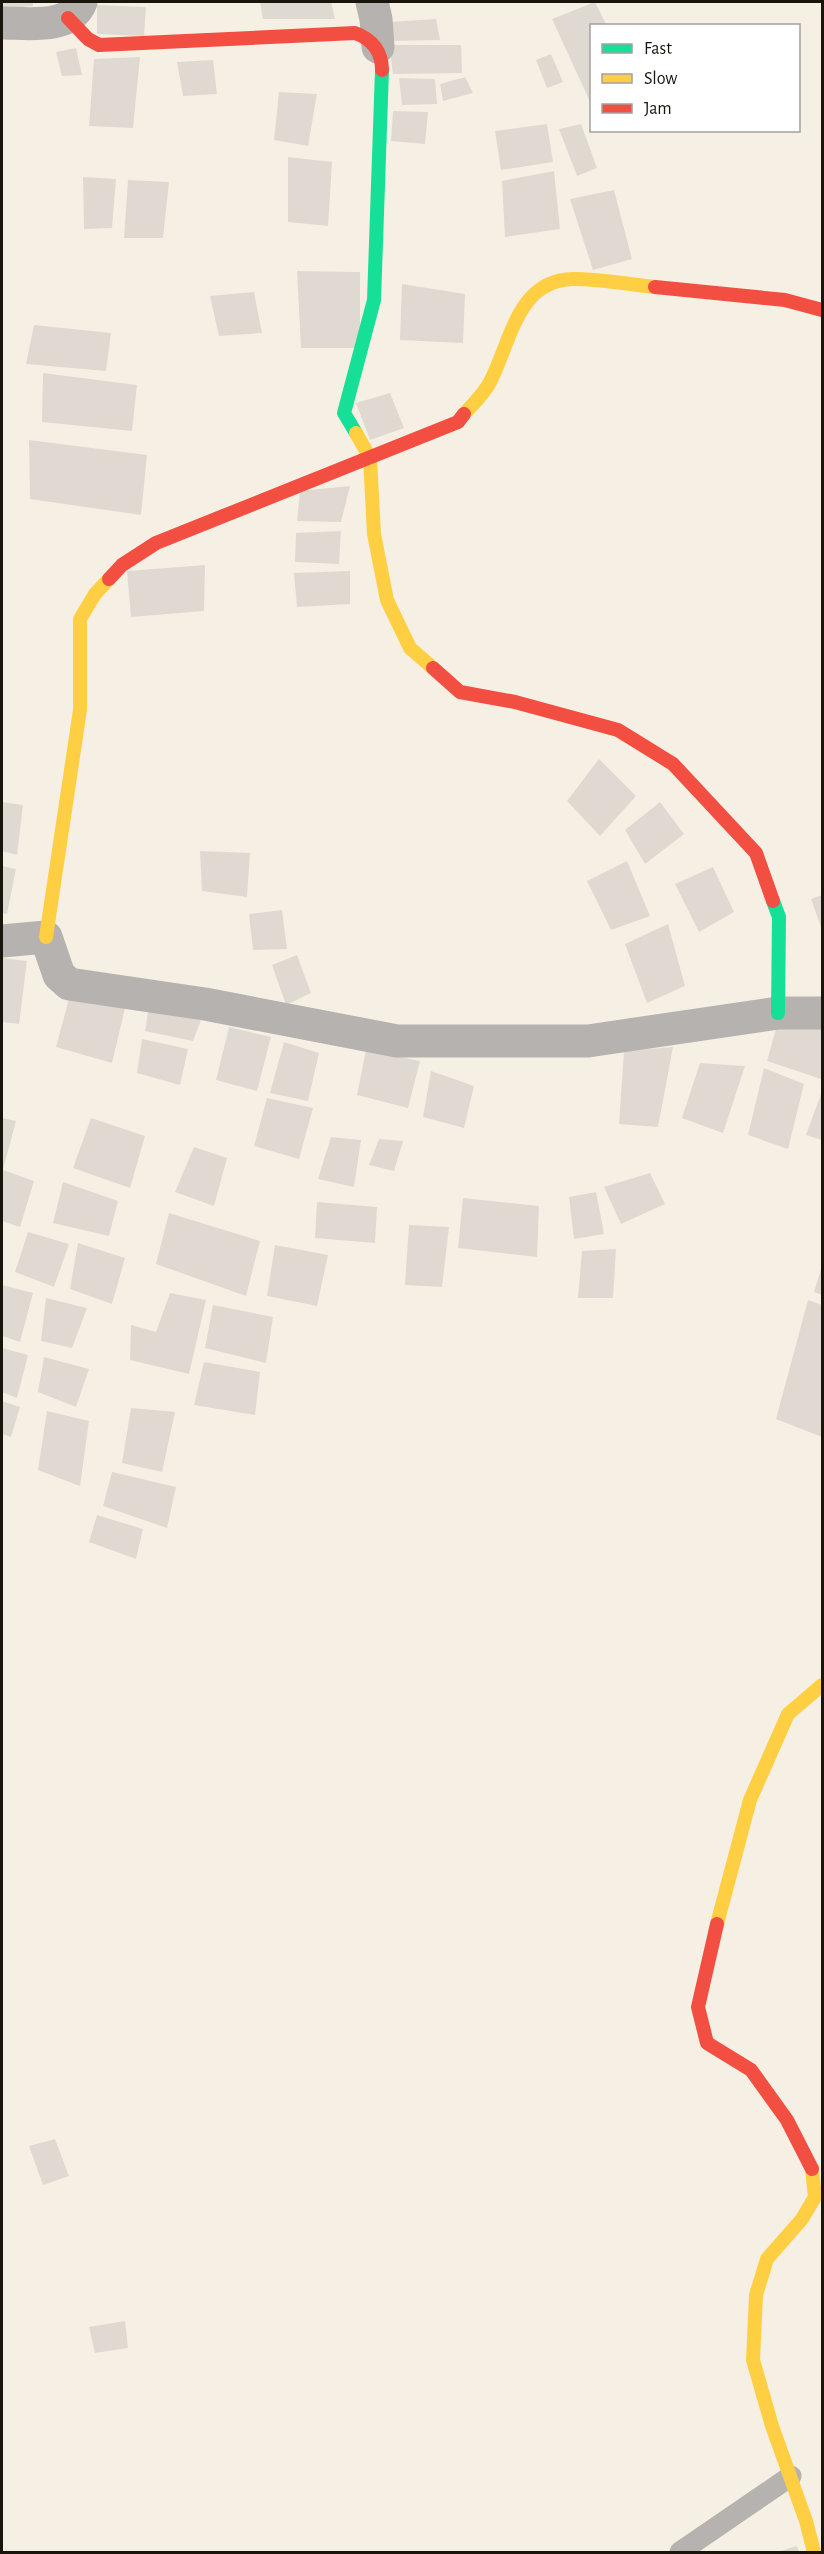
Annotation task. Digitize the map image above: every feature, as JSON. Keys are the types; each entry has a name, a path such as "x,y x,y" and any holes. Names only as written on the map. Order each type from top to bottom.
{"street":[{"path":"372,2 382,63 374,300 344,413 370,458 374,534 387,600 410,648 460,692 515,702 618,730 673,764 756,853 779,917 778,1013"},
{"path":"2,23 57,22 74,10 88,39 99,45 355,33 367,36 378,47"},
{"path":"822,309 785,300 573,279 556,281 536,290 525,303 489,384 458,422 156,543 122,565 95,594 80,619 81,710 46,938 59,975 69,984 205,1004 397,1041 588,1041 778,1013 822,1013"},
{"path":"2,941 46,938"},
{"path":"814,2553 806,2521 772,2426 753,2360 756,2295 767,2259 802,2219 815,2197 812,2168 787,2120 751,2070 707,2043 698,2007 717,1921 750,1800 788,1713 822,1685"}],"lane":[{"path":"680,2553 790,2476"}],"building":[{"path":"2,2 33,2 33,6 2,9"},
{"path":"260,2 331,2 335,19 263,19"},
{"path":"595,2 606,24 590,24 590,102 552,19"},
{"path":"97,5 146,7 144,36 97,34"},
{"path":"436,19 440,40 392,41 390,22"},
{"path":"389,45 461,45 462,73 393,74"},
{"path":"76,48 82,75 62,76 56,52"},
{"path":"551,54 563,82 547,88 536,60"},
{"path":"140,57 133,128 89,126 94,59"},
{"path":"213,60 217,94 183,96 177,62"},
{"path":"465,77 473,93 443,101 440,84"},
{"path":"399,78 435,79 437,104 402,105"},
{"path":"279,92 317,94 308,146 274,140"},
{"path":"393,111 428,112 425,144 391,141"},
{"path":"547,124 553,162 501,170 495,131"},
{"path":"581,124 597,168 577,176 559,129"},
{"path":"288,157 332,162 328,226 288,222"},
{"path":"554,171 560,229 505,237 502,181"},
{"path":"83,177 116,179 112,228 84,229"},
{"path":"128,180 169,182 163,238 124,238"},
{"path":"614,190 632,259 593,270 570,199"},
{"path":"297,271 360,272 360,348 301,348"},
{"path":"402,284 465,294 463,343 400,340"},
{"path":"254,292 262,333 219,336 210,296"},
{"path":"34,325 111,333 106,371 26,364"},
{"path":"43,373 137,385 132,431 42,422"},
{"path":"390,393 404,428 370,440 356,403"},
{"path":"29,440 147,455 141,515 30,499"},
{"path":"350,486 341,522 297,521 300,491"},
{"path":"341,531 339,564 295,562 296,533"},
{"path":"205,565 204,611 131,617 127,571"},
{"path":"350,571 350,604 297,607 294,573"},
{"path":"599,759 636,796 600,836 567,801"},
{"path":"2,802 23,805 17,855 2,851"},
{"path":"660,802 684,834 645,864 625,830"},
{"path":"200,851 250,853 247,897 202,891"},
{"path":"627,861 650,916 611,930 587,881"},
{"path":"2,866 16,869 7,914 2,913"},
{"path":"713,867 734,912 699,932 675,884"},
{"path":"822,895 822,930 811,899"},
{"path":"282,910 287,949 253,950 249,914"},
{"path":"668,924 685,986 647,1003 625,944"},
{"path":"297,955 311,993 286,1005 272,965"},
{"path":"2,958 27,961 19,1024 2,1022"},
{"path":"70,995 126,1004 112,1063 56,1047"},
{"path":"149,1006 203,1015 193,1041 145,1031"},
{"path":"777,1025 822,1028 821,1079 767,1061"},
{"path":"229,1027 271,1037 257,1091 216,1080"},
{"path":"142,1039 188,1049 180,1085 137,1073"},
{"path":"284,1042 319,1053 308,1101 270,1093"},
{"path":"673,1047 658,1127 619,1124 624,1051"},
{"path":"366,1050 420,1061 408,1108 357,1095"},
{"path":"700,1063 745,1066 723,1133 682,1118"},
{"path":"764,1068 804,1084 788,1149 748,1135"},
{"path":"431,1071 474,1086 464,1128 423,1117"},
{"path":"822,1095 822,1140 806,1135"},
{"path":"267,1098 313,1108 299,1159 254,1146"},
{"path":"2,1118 16,1121 3,1170 34,1181 20,1227 2,1221"},
{"path":"91,1118 145,1136 130,1188 73,1168"},
{"path":"331,1137 361,1140 354,1187 318,1179"},
{"path":"379,1139 403,1141 394,1171 369,1165"},
{"path":"194,1147 227,1158 214,1206 175,1192"},
{"path":"650,1173 665,1204 621,1224 604,1187"},
{"path":"63,1182 118,1201 109,1236 53,1223"},
{"path":"596,1192 604,1234 574,1239 569,1197"},
{"path":"463,1198 539,1206 537,1257 458,1248"},
{"path":"317,1202 377,1207 375,1243 315,1238"},
{"path":"169,1213 260,1241 246,1296 156,1264"},
{"path":"409,1225 449,1227 442,1287 405,1285"},
{"path":"28,1232 69,1244 54,1287 15,1272"},
{"path":"78,1243 125,1258 112,1304 70,1289"},
{"path":"275,1245 328,1255 317,1306 267,1296"},
{"path":"616,1249 613,1298 578,1298 582,1251"},
{"path":"822,1266 822,1295 814,1292"},
{"path":"2,1285 33,1293 20,1342 2,1336"},
{"path":"170,1293 206,1300 189,1374 130,1360 131,1325 156,1332"},
{"path":"46,1298 87,1308 72,1348 41,1341"},
{"path":"808,1300 822,1305 822,1437 776,1419"},
{"path":"213,1305 273,1317 266,1363 205,1348"},
{"path":"2,1348 28,1355 17,1398 2,1392"},
{"path":"44,1357 89,1369 76,1407 38,1392"},
{"path":"204,1362 260,1372 255,1415 194,1405"},
{"path":"2,1401 20,1407 11,1437 2,1434"},
{"path":"131,1408 175,1412 162,1472 122,1463"},
{"path":"47,1411 89,1421 80,1486 38,1470"},
{"path":"112,1472 176,1487 167,1528 103,1506"},
{"path":"97,1515 143,1529 136,1559 89,1542"},
{"path":"55,2139 69,2176 43,2185 29,2146"},
{"path":"125,2321 128,2348 95,2353 89,2327"},
{"path":"797,2546 799,2552 777,2552"}],"traffic: fast":[{"path":"356,433 344,413 374,300 382,70"},
{"path":"773,901 779,917 778,1013"}],"traffic: slow":[{"path":"464,414 488,386 518,316 539,290 554,282 573,279 655,287"},
{"path":"356,433 370,458 374,534 387,600 410,648 433,668"},
{"path":"46,937 80,710 80,619 95,594 109,579"},
{"path":"717,1924 750,1800 788,1714 822,1685"},
{"path":"812,2169 815,2197 802,2219 767,2259 756,2295 753,2360 772,2426 806,2521 814,2552"}],"traffic: jam":[{"path":"68,18 88,39 99,45 355,33 375,47 382,63 382,70"},
{"path":"655,287 785,300 822,310"},
{"path":"109,579 122,565 156,543 458,422 464,414"},
{"path":"433,668 460,692 515,702 618,730 673,764 756,853 773,901"},
{"path":"717,1924 698,2007 707,2043 751,2070 787,2120 812,2169"}]}
